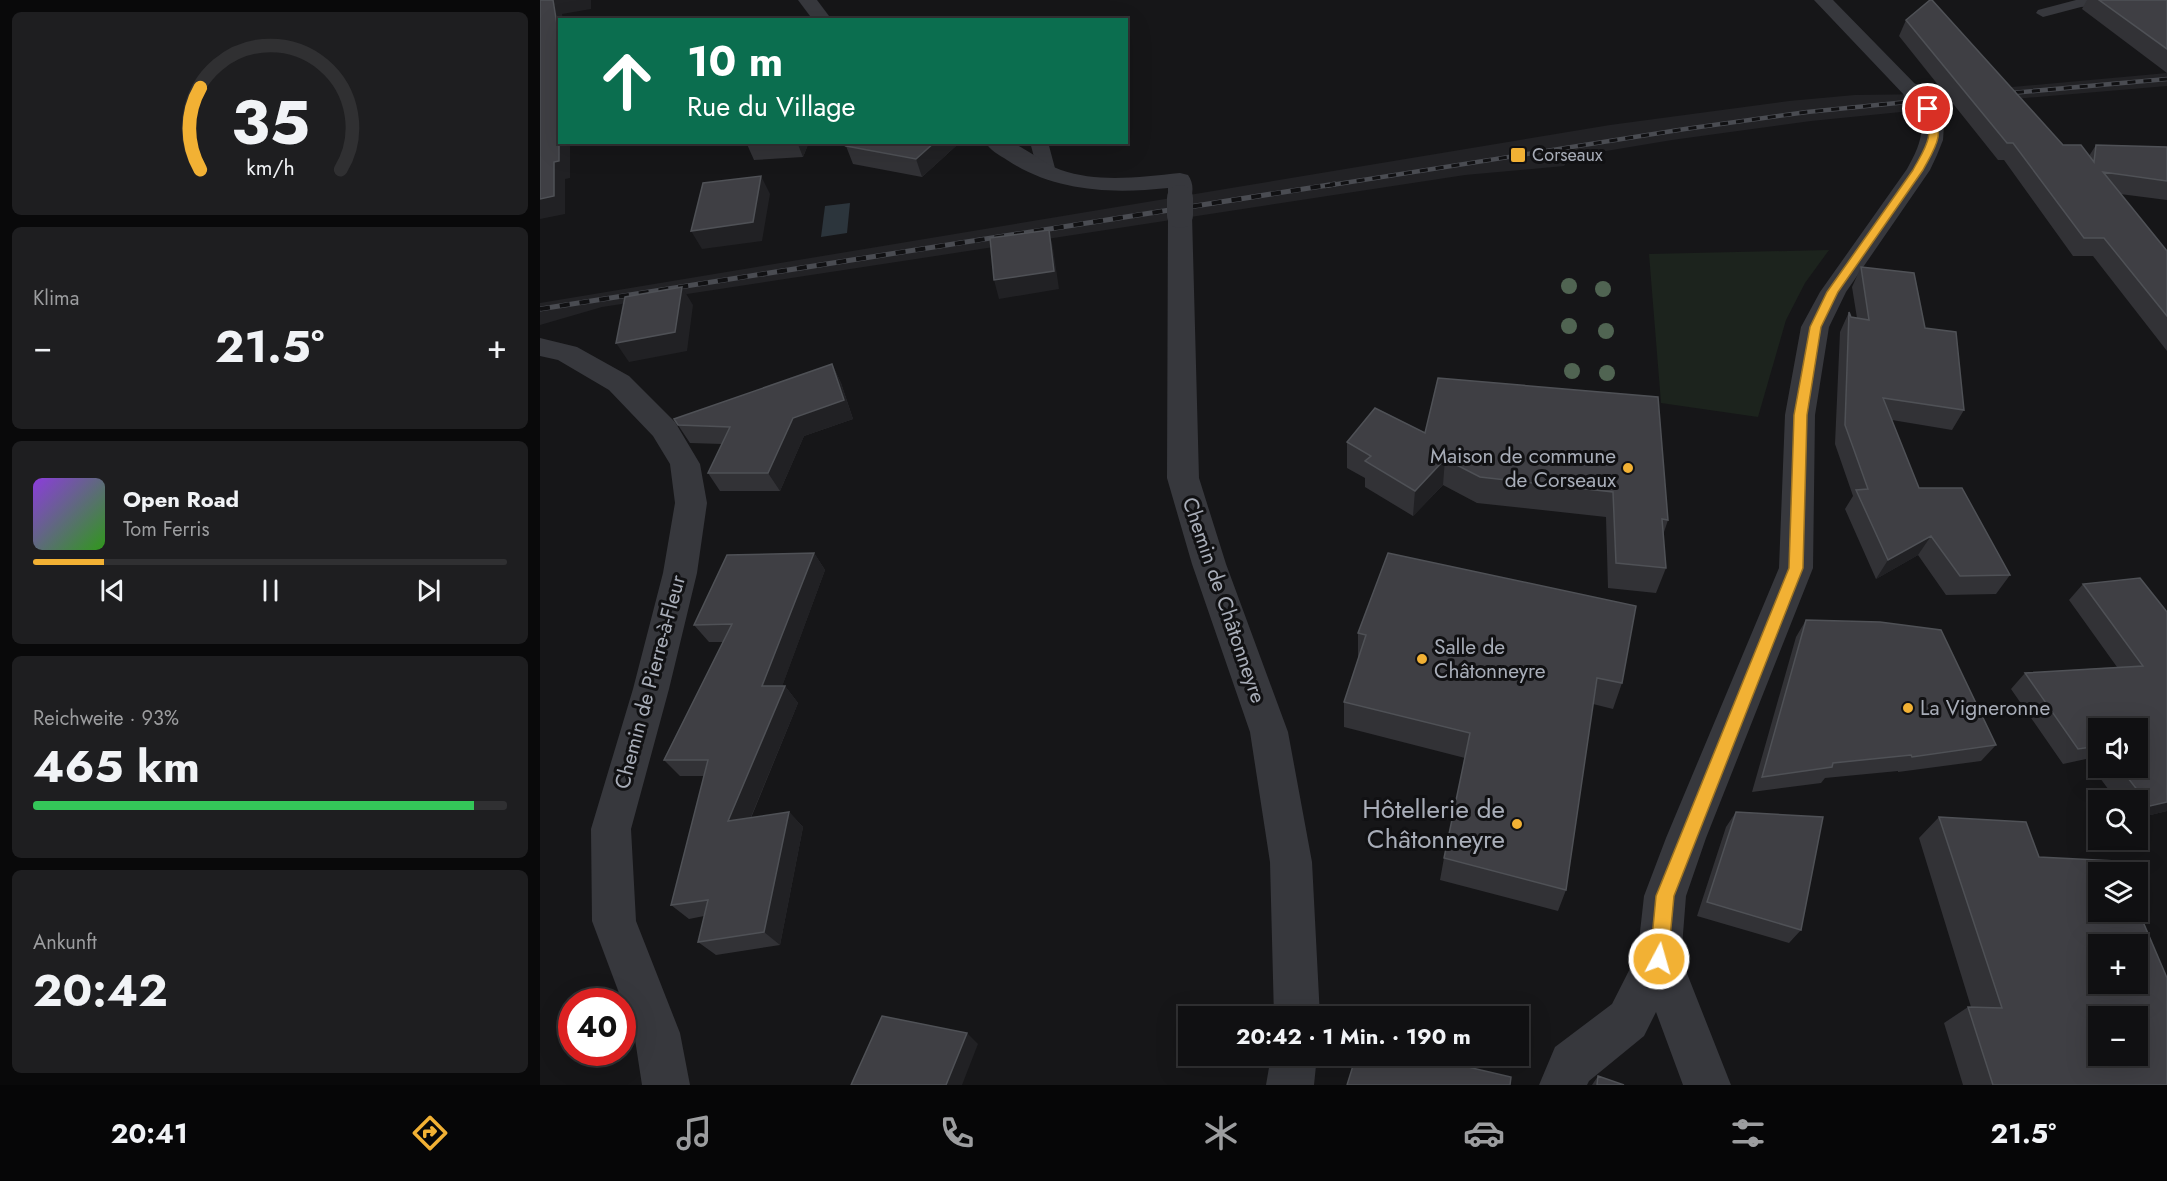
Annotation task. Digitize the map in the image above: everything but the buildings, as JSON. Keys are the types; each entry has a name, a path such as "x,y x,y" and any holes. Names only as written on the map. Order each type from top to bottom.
{"street":[{"path":"807,0 822,18"},
{"path":"1563,1085 1572,1064 1628,1020 1659,959 1665,896 1686,838 1796,568 1800,415 1815,327 1833,292 1918,170 1934,138 1935,126 1921,101 1823,0"},
{"path":"999,144 1035,168 1047,172"},
{"name":"Chemin de Châtonneyre","path":"1047,172 1068,179 1123,186 1180,198 1184,478 1209,564 1269,732 1291,862 1297,1006"},
{"name":"Chemin de Pierre-à-Fleur","path":"540,347 567,353 619,383 664,429 685,464 691,502 680,573 611,829 614,921 657,1033 666,1085"},
{"path":"1659,959 1707,1085"},
{"path":"1290,1085 1293,1066"}],"lane":[{"path":"2043,13 2081,3 2117,0"},
{"path":"1040,144 1047,172"}],"shaded area":[{"path":"2167,73 2167,86 1943,105 1911,111 1811,121 1672,140 1570,157 1564,166 1465,175 602,307 540,325 540,303 1610,125 1789,101 1855,95 1934,94"},
{"path":"850,203 847,233 821,237 825,206"},
{"path":"1829,250 1805,283 1786,320 1758,417 1661,403 1649,254"}],"railway":[{"path":"2000,94 2167,79"},
{"path":"1325,186 1685,129 1807,112 1967,96"},
{"path":"540,309 1335,184"}],"place":[{"name":"Corseaux","path":"1518,155"},
{"name":"Maison de commune de Corseaux","path":"1628,468"},
{"name":"Salle de Châtonneyre","path":"1422,659"},
{"name":"La Vigneronne","path":"1908,708"},
{"name":"Hôtellerie de Châtonneyre","path":"1517,824"}],"route":[{"path":"1659,959 1665,896 1686,838 1796,568 1800,415 1815,327 1833,292 1918,170 1928,151 1934,138 1935,126 1928,109"}]}
